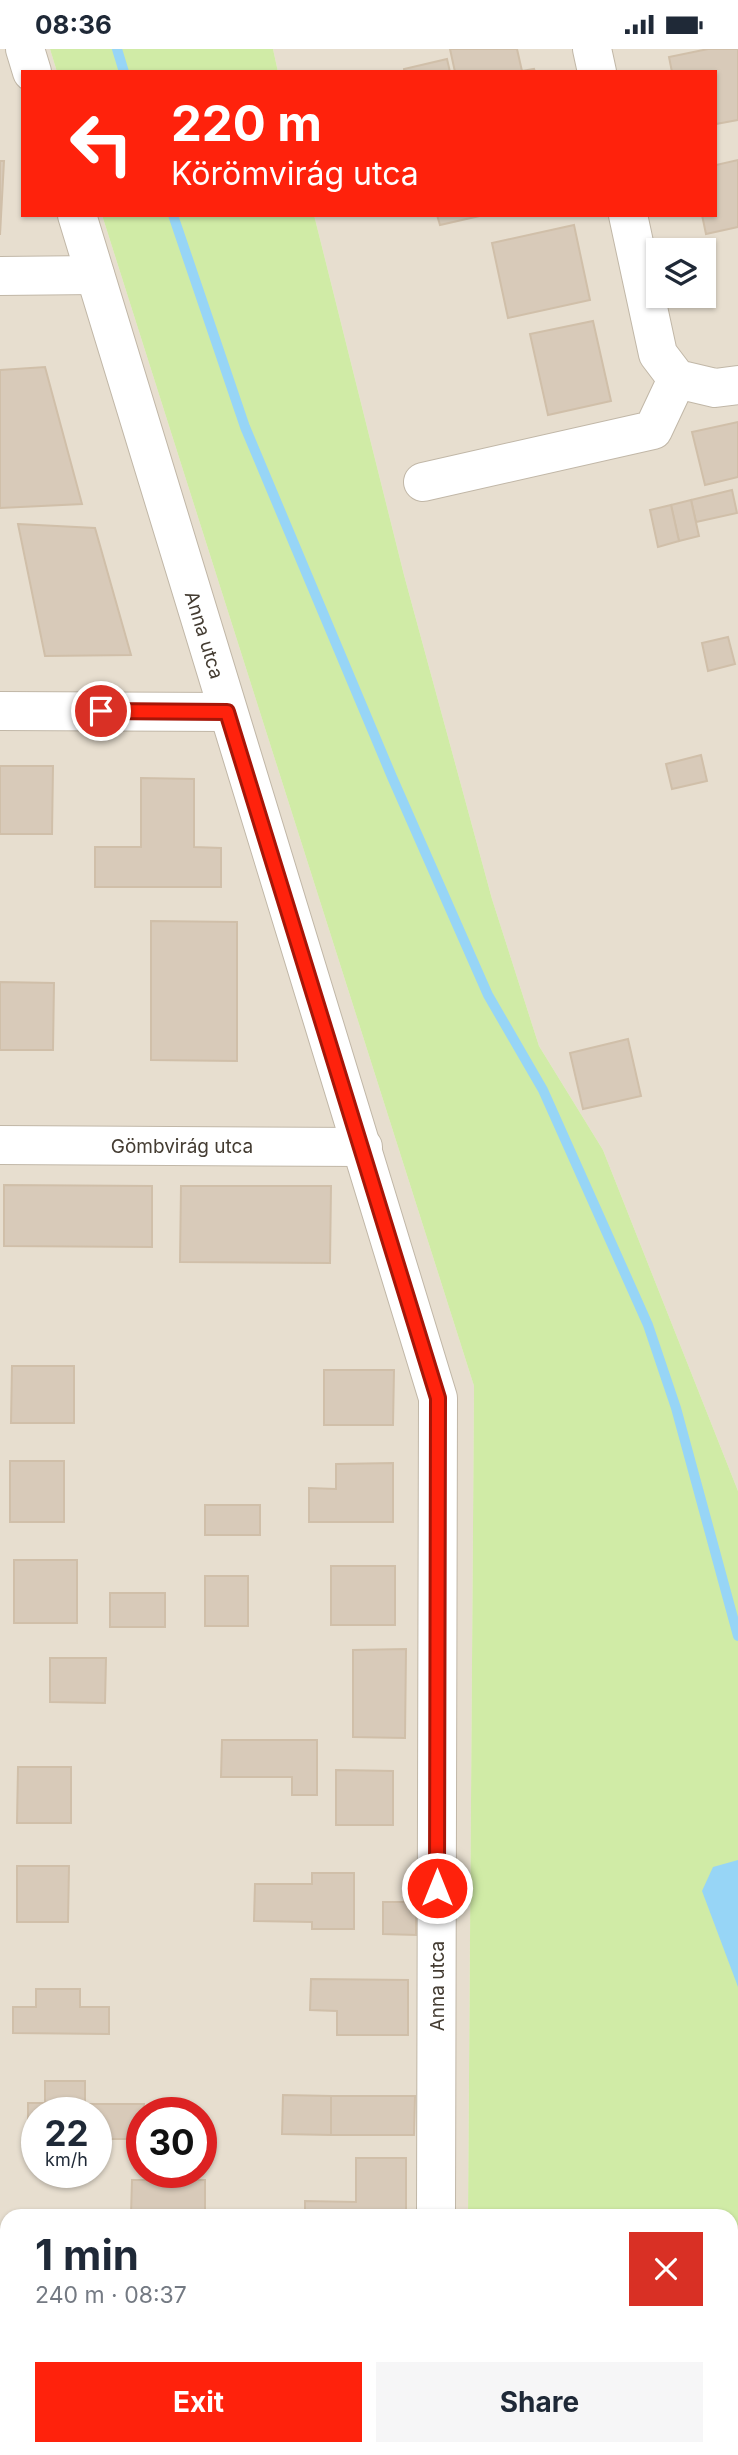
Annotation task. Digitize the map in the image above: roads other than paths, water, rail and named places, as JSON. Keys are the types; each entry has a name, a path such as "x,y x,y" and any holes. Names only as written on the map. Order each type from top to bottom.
{"street":[{"path":"25,49 31,70"},
{"path":"592,49 597,70"},
{"name":"Anna utca","path":"78,217 438,1398 436,2209"},
{"path":"628,217 658,354 677,379 715,388 738,385"},
{"path":"0,276 95,275"},
{"path":"423,482 653,430 677,379"},
{"path":"0,711 227,712"},
{"name":"Gömbvirág utca","path":"0,1145 363,1147"}],"water":[{"path":"738,1860 738,1987 702,1891 713,1867"}],"waterway":[{"path":"117,49 123,70"},
{"path":"174,217 245,427 392,777 488,995 543,1090 648,1325 676,1408 738,1636"}]}
